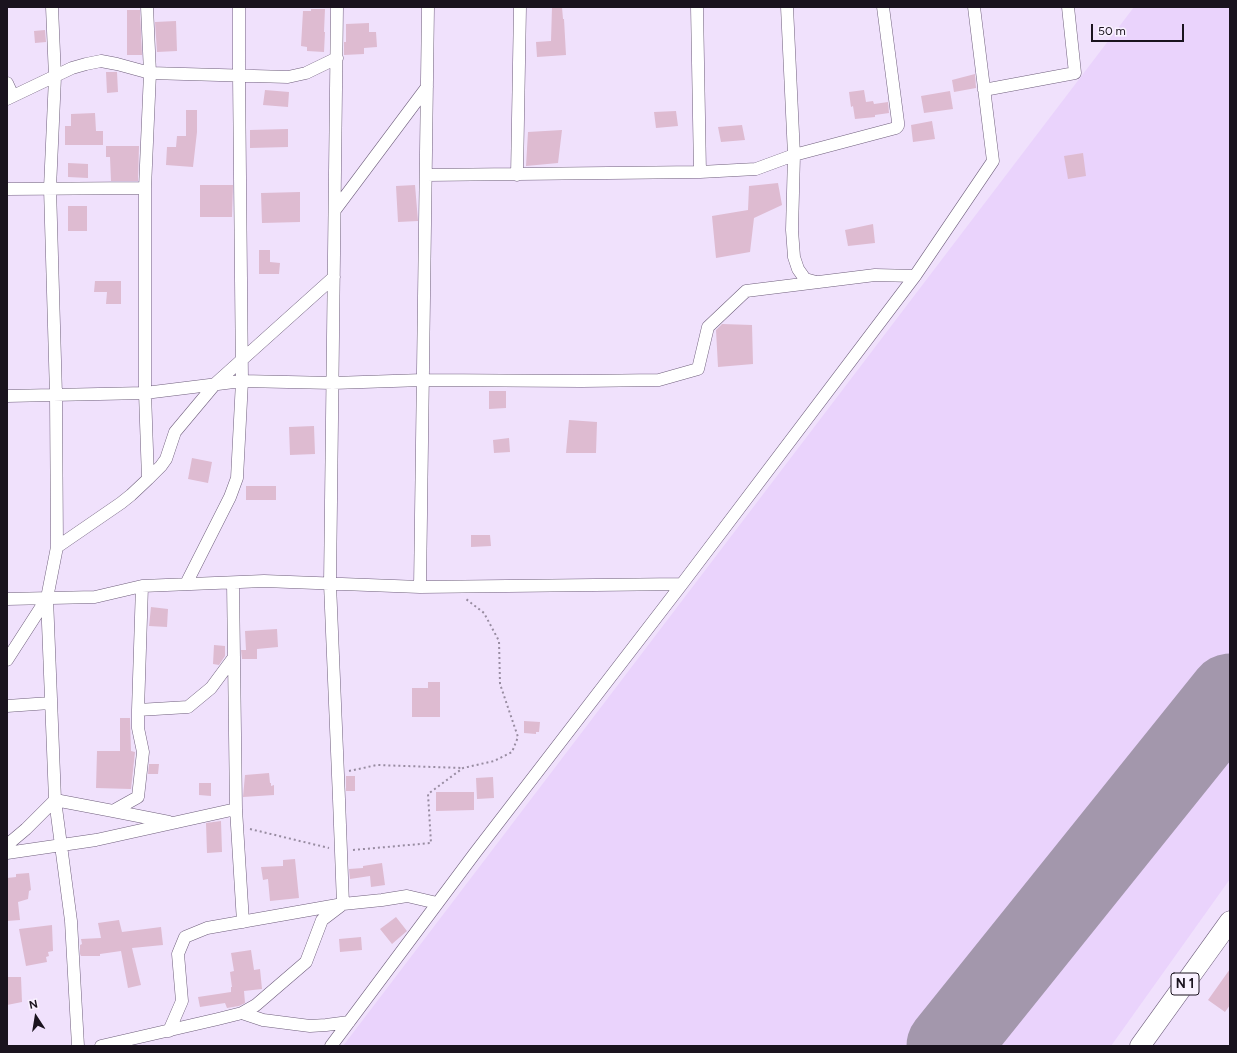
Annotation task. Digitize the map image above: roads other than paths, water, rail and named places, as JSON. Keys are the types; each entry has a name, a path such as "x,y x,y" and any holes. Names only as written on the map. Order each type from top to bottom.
{"highway":[{"name":"N 1","path":"1140,1046 1230,921"}],"street":[{"path":"52,7 56,77 50,188 56,395 57,547 47,598 55,800 71,921 78,1046"},
{"path":"148,7 150,73 145,188 148,478"},
{"path":"186,584 230,497 237,478 242,381 239,75 240,7"},
{"path":"337,7 330,584 343,904"},
{"path":"420,587 428,7"},
{"path":"517,175 520,7"},
{"path":"697,7 700,172"},
{"path":"787,7 794,156 792,230 794,257 798,269 805,279 814,282 874,275 915,276"},
{"path":"426,175 700,172 756,169 794,156 898,126 883,7"},
{"path":"331,1046 437,903 682,584 915,276 994,162 974,7"},
{"path":"984,90 1075,74 1068,7"},
{"path":"7,83 10,98 72,68 101,62 116,64 150,73 288,77 306,73 336,58"},
{"path":"334,210 427,87"},
{"path":"7,189 145,188"},
{"path":"7,396 146,393 216,383 242,381 333,384 423,380 659,380 698,369 708,327 746,291 874,275"},
{"path":"57,547 131,496 161,466 166,459 175,432 216,383 334,277"},
{"path":"7,599 95,597 142,586 234,584 264,581 420,587 682,584"},
{"path":"234,584 236,809 243,922"},
{"path":"113,811 138,797 143,752 138,728 142,586"},
{"path":"7,660 47,598"},
{"path":"138,710 188,707 211,688 234,657"},
{"path":"7,706 50,703"},
{"path":"55,800 174,823"},
{"path":"7,845 26,829 55,800"},
{"path":"7,853 96,840 236,809"},
{"path":"169,1031 182,1001 178,954 185,936 207,928 343,904 407,896 437,903"},
{"path":"101,1046 169,1031 242,1012 256,1005 306,962 322,920 343,904"},
{"path":"242,1012 263,1020 310,1026 349,1022"}]}
